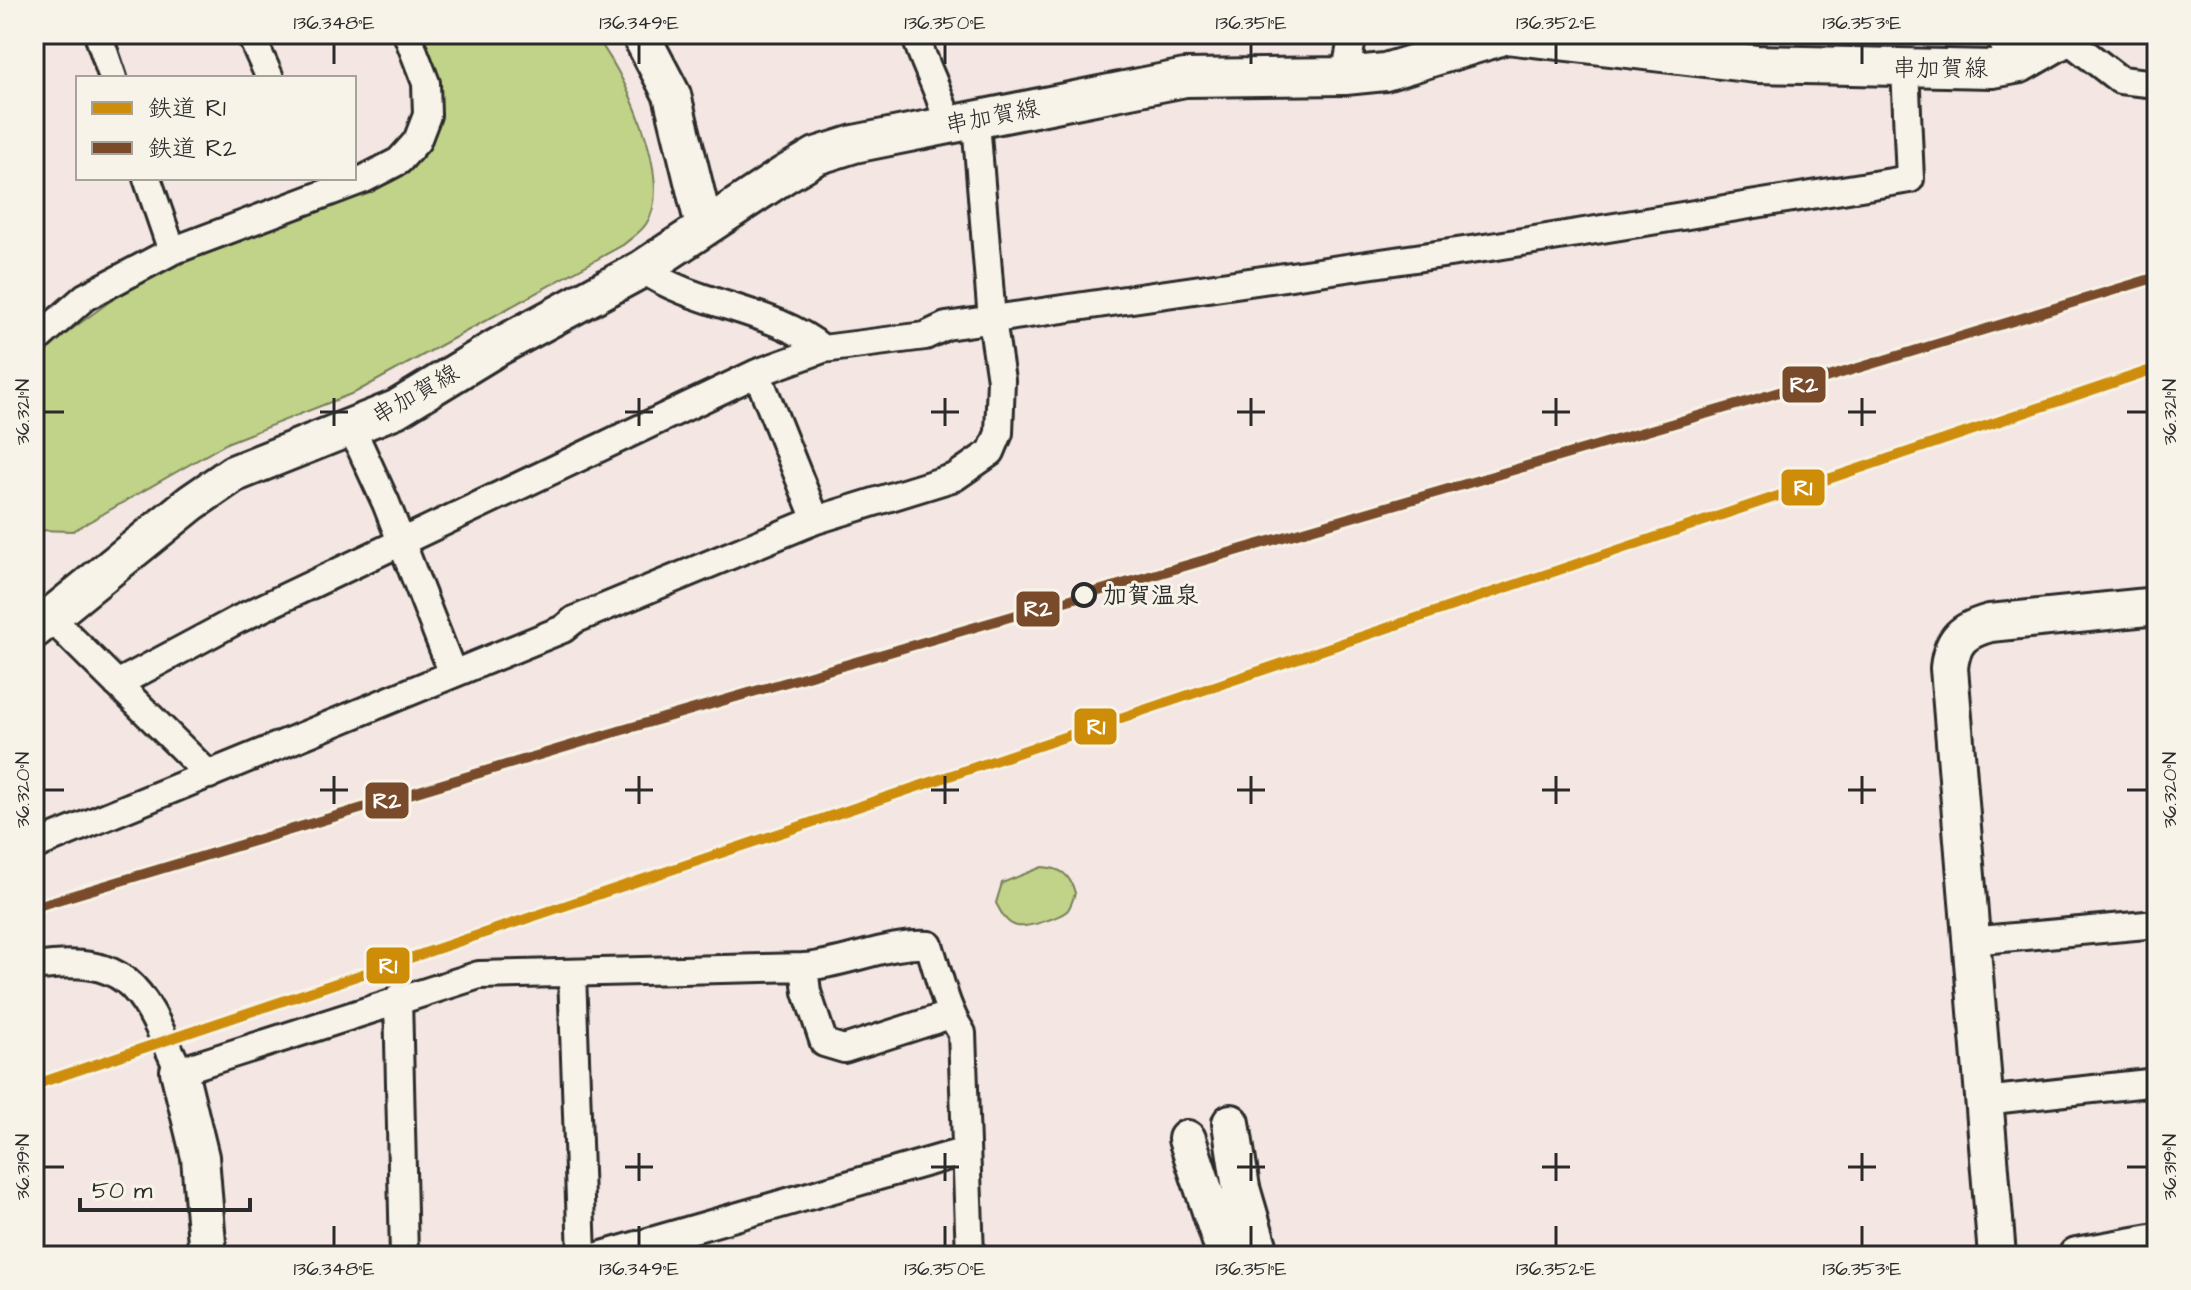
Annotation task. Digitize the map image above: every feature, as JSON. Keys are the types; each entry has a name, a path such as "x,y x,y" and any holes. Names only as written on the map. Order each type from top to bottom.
{"main road":[{"path":"640,34 672,95 704,226"},
{"name":"串加賀線","path":"42,623 191,503 233,474 396,409 496,348 642,269 816,156 854,144 1142,84 1185,78 1345,76 1417,65 1481,40 1507,35 1726,62 1992,69 2012,49 2069,36"},
{"path":"1997,1256 1949,668 1951,649 1958,637 1971,628 1990,623 2157,606"},
{"path":"179,1071 200,1157 208,1256"},
{"path":"1231,1123 1241,1188 1261,1256"},
{"path":"1187,1139 1226,1256"},
{"path":"2077,1256 2157,1242"}],"street":[{"path":"98,34 112,76"},
{"path":"250,34 269,76"},
{"path":"34,341 85,297 172,251 319,185 364,179 399,161 417,141 427,115 426,83 407,34"},
{"path":"34,846 453,674 816,520 955,477 991,452 999,433 1001,380 961,123 943,100 925,68 915,34"},
{"path":"1345,76 1353,34"},
{"path":"2069,36 2120,80 2157,84"},
{"path":"117,684 237,620 757,373 823,349 925,336 946,326 1491,247 1910,179 1905,68"},
{"path":"148,180 172,251"},
{"path":"642,269 664,284 803,332 823,349"},
{"path":"757,373 816,520"},
{"path":"352,429 386,503 453,674"},
{"path":"42,623 117,684 209,775"},
{"path":"1970,941 2157,924"},
{"path":"34,967 85,962 113,971 147,1003 179,1071 398,998 479,975 804,967 830,965 912,944 929,945 949,1001 950,1015 962,1033 970,1256"},
{"path":"804,967 807,992 824,1043 844,1049 950,1015"},
{"path":"572,973 582,1256"},
{"path":"398,998 404,1256"},
{"path":"1984,1101 2157,1082"},
{"path":"599,1256 966,1151"}],"green space":[{"path":"421,34 593,34 631,98 650,155 655,182 654,205 644,227 623,245 356,392 229,442 73,531 34,530 34,357 124,291 172,267 395,180 414,165 438,124 440,80"},
{"path":"1042,867 1059,871 1070,881 1075,893 1070,907 1063,914 1043,922 1013,925 996,903 1002,883"}],"rail line":[{"name":"R2","path":"34,907 619,731 1753,400 2157,277"},
{"name":"R1","path":"34,1085 2157,368"}],"place":[{"name":"加賀温泉","path":"1084,595"}]}
